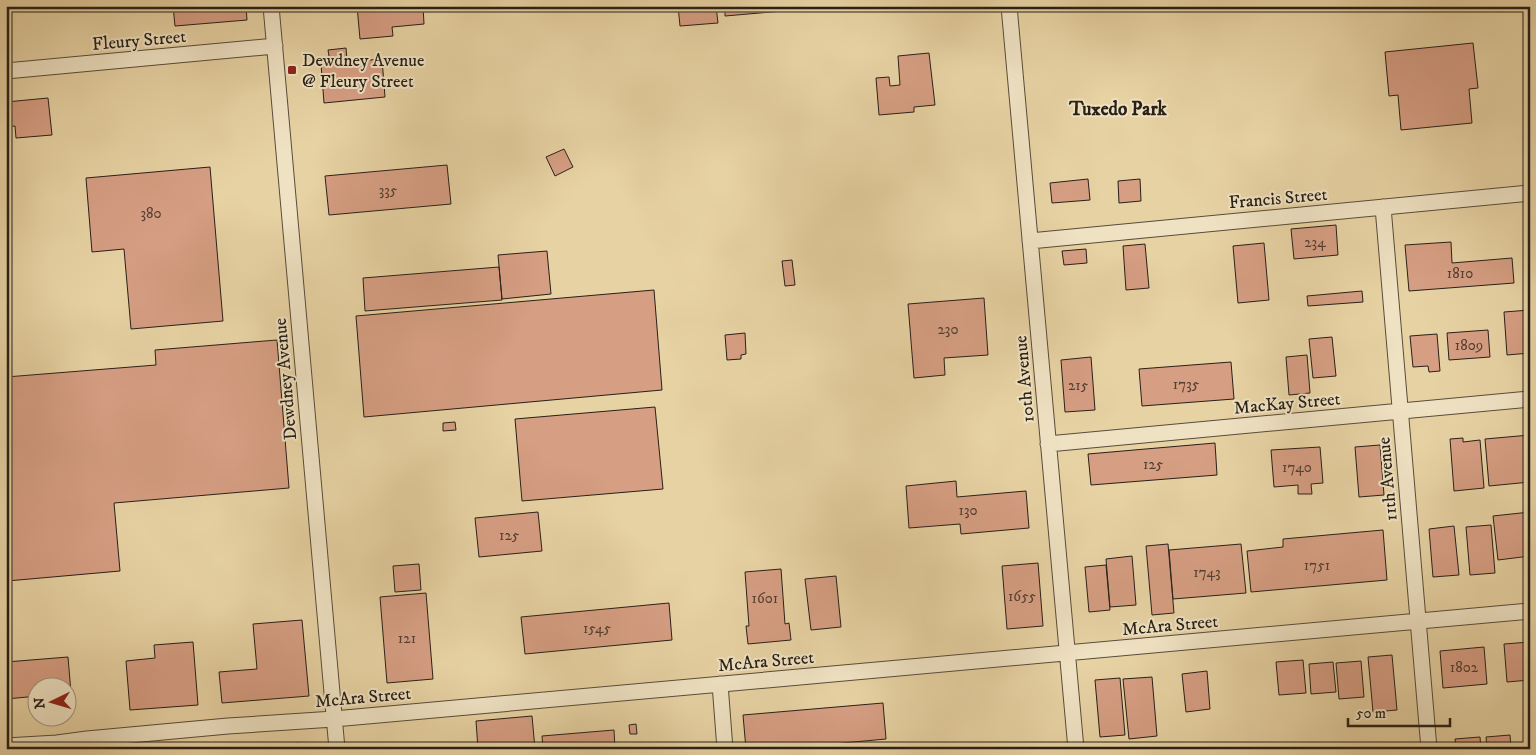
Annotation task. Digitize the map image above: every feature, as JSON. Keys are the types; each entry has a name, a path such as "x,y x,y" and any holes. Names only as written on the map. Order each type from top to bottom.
{"street":[{"name":"Dewdney Avenue","path":"271,6 337,749"},
{"name":"10th Avenue","path":"1009,6 1076,749"},
{"name":"Fleury Street","path":"6,71 275,46"},
{"name":"Francis Street","path":"1030,241 1530,193"},
{"name":"11th Avenue","path":"1383,207 1429,749"},
{"name":"MacKay Street","path":"1048,444 1530,399"},
{"name":"McAra Street","path":"6,746 57,743 228,726 334,719 1530,611"},
{"path":"720,684 725,749"}],"building":[{"path":"173,6 246,6 247,20 175,26"},
{"path":"357,6 423,6 424,24 392,27 393,36 360,39"},
{"path":"678,6 716,6 718,23 680,26"},
{"path":"725,6 783,6 783,11 725,16"},
{"path":"1473,43 1478,88 1469,89 1472,123 1401,130 1398,95 1389,96 1385,52"},
{"path":"346,48 347,60 330,62 328,50"},
{"path":"929,53 935,105 914,107 914,112 879,115 876,78 889,77 890,86 900,85 898,56"},
{"path":"382,59 385,97 324,103 321,64"},
{"path":"48,98 52,135 16,138 15,126 6,127 6,102"},
{"path":"564,149 573,167 555,176 546,157"},
{"path":"447,165 451,204 329,215 325,176"},
{"path":"210,167 223,321 131,329 124,249 92,252 86,178"},
{"path":"1088,179 1090,200 1052,203 1050,183"},
{"path":"1140,179 1141,201 1119,203 1118,181"},
{"path":"1336,225 1338,255 1294,259 1291,229"},
{"path":"1451,242 1452,263 1512,258 1514,283 1409,291 1405,245"},
{"path":"1264,243 1269,300 1238,303 1233,246"},
{"path":"1145,244 1149,288 1126,290 1123,246"},
{"path":"1086,249 1087,263 1064,265 1062,251"},
{"path":"547,251 551,294 502,299 498,255"},
{"path":"792,260 795,285 785,286 782,261"},
{"path":"499,267 502,300 365,311 363,278"},
{"path":"654,290 662,390 364,417 356,316"},
{"path":"1362,291 1363,302 1308,306 1307,296"},
{"path":"984,298 988,355 944,358 945,375 914,378 908,304"},
{"path":"1530,310 1530,353 1507,355 1504,312"},
{"path":"1488,330 1490,357 1449,360 1447,333"},
{"path":"745,333 746,354 741,355 741,359 727,360 725,335"},
{"path":"1437,334 1440,371 1429,372 1428,366 1413,367 1410,336"},
{"path":"1332,337 1336,376 1313,378 1309,339"},
{"path":"277,340 289,488 114,503 120,571 7,581 6,377 156,365 155,350"},
{"path":"1307,355 1310,393 1289,395 1286,357"},
{"path":"1091,357 1095,410 1065,412 1061,360"},
{"path":"1231,362 1234,399 1142,406 1139,369"},
{"path":"655,407 663,489 522,501 515,419"},
{"path":"455,422 456,430 443,431 443,423"},
{"path":"1530,435 1530,482 1489,486 1485,439"},
{"path":"1463,438 1463,442 1480,440 1484,488 1454,491 1450,439"},
{"path":"1215,443 1217,475 1091,485 1088,454"},
{"path":"1380,445 1384,495 1359,497 1355,447"},
{"path":"1320,447 1323,483 1311,484 1312,494 1298,494 1298,485 1274,487 1271,450"},
{"path":"956,481 957,497 1026,491 1029,528 961,534 960,524 909,528 906,486"},
{"path":"538,512 542,551 479,557 475,518"},
{"path":"1530,512 1530,556 1498,560 1493,516"},
{"path":"1491,525 1495,573 1470,575 1466,527"},
{"path":"1454,526 1459,575 1433,577 1429,529"},
{"path":"1383,530 1387,580 1251,592 1247,551 1283,547 1283,539"},
{"path":"1168,544 1174,613 1152,615 1146,546"},
{"path":"1241,544 1246,593 1173,599 1169,550"},
{"path":"1132,556 1136,605 1110,607 1106,559"},
{"path":"1038,563 1043,626 1007,629 1002,566"},
{"path":"419,564 421,590 395,592 393,566"},
{"path":"1106,565 1110,610 1089,612 1085,567"},
{"path":"781,569 785,624 789,623 791,640 748,644 746,626 749,626 745,572"},
{"path":"836,576 841,627 811,630 805,579"},
{"path":"426,593 433,679 387,683 380,597"},
{"path":"669,603 672,640 525,654 521,617"},
{"path":"302,620 309,696 222,703 219,672 257,669 253,624"},
{"path":"193,642 198,705 130,710 126,661 155,658 154,645"},
{"path":"1530,642 1530,680 1507,682 1504,644"},
{"path":"1484,647 1487,684 1443,688 1440,651"},
{"path":"1392,655 1397,710 1373,712 1368,657"},
{"path":"68,657 70,678 28,678 28,697 6,699 6,662"},
{"path":"1303,660 1306,693 1279,695 1276,662"},
{"path":"1361,661 1364,697 1339,699 1336,663"},
{"path":"1333,662 1336,692 1311,694 1309,664"},
{"path":"1207,671 1210,709 1186,712 1182,674"},
{"path":"1152,677 1157,736 1129,739 1123,679"},
{"path":"1120,678 1125,735 1100,737 1095,680"},
{"path":"883,703 886,739 778,749 746,749 743,715"},
{"path":"532,716 535,749 478,749 476,721"},
{"path":"636,724 637,734 630,734 629,725"},
{"path":"614,730 615,749 543,749 542,736"},
{"path":"1510,735 1511,749 1487,749 1486,737"},
{"path":"1480,737 1481,749 1456,749 1455,739"},
{"path":"300,743 300,749 240,749 240,747"},
{"path":"1400,744 1401,749 1377,749 1376,746"}],"place":[{"name":"Dewdney Avenue @ Fleury Street","path":"292,70"}],"district":[{"name":"Tuxedo Park","path":"1118,108"}]}
